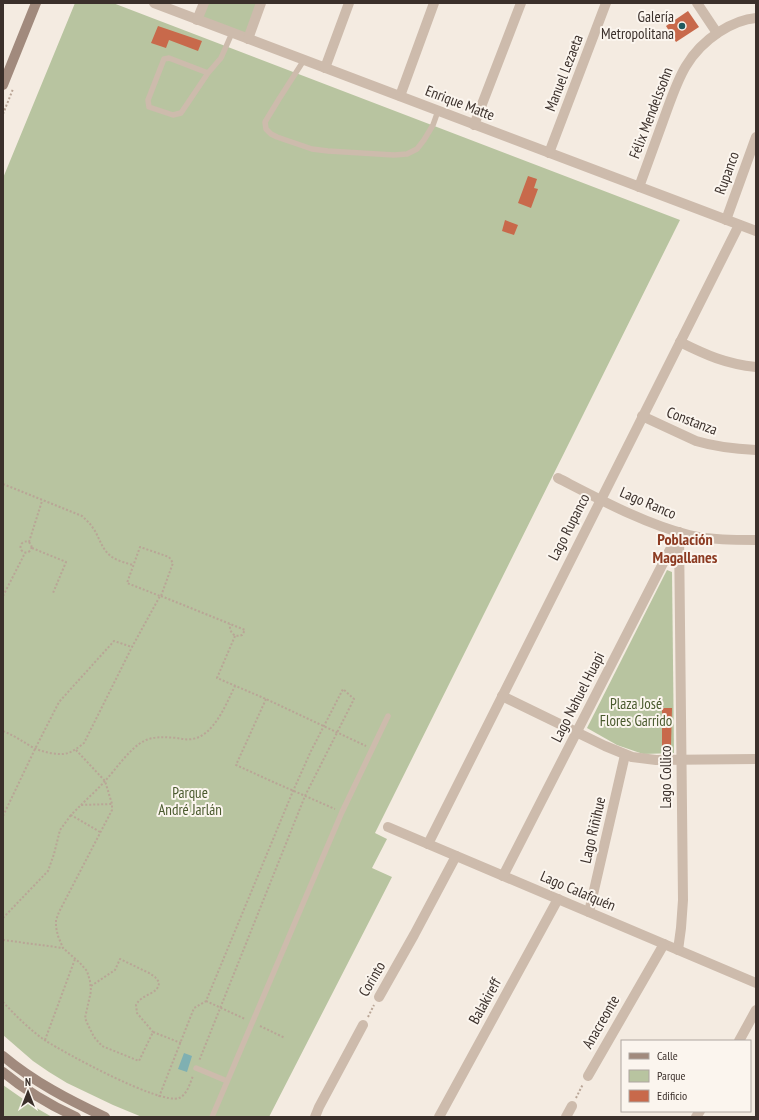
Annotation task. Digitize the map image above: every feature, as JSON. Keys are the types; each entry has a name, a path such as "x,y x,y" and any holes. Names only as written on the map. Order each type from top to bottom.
{"main road":[{"path":"3,85 36,3"},
{"path":"3,1056 38,1082 105,1117"},
{"path":"3,1072 34,1096 76,1117"}],"street":[{"name":"Enrique Matte","path":"154,3 756,231"},
{"path":"197,20 204,3"},
{"path":"248,39 261,3"},
{"path":"324,68 349,3"},
{"path":"400,96 434,3"},
{"path":"474,124 521,3"},
{"name":"Manuel Lezaeta","path":"549,153 606,3"},
{"path":"697,3 717,33"},
{"name":"Félix Mendelssohn","path":"639,187 681,74 690,58 702,45 717,33 732,24 756,18"},
{"name":"Rupanco","path":"726,220 756,137"},
{"name":"Lago Rupanco","path":"428,844 739,225"},
{"path":"680,342 716,359 756,368"},
{"name":"Constanza","path":"642,416 705,444 756,450"},
{"name":"Lago Ranco","path":"558,478 640,517 679,532 711,539 756,540"},
{"name":"Lago Nahuel Huapi","path":"503,876 679,532"},
{"name":"Lago Collico","path":"678,950 683,900 679,532"},
{"path":"502,696 625,755 648,760 756,760"},
{"name":"Lago Riñihue","path":"590,912 625,755"},
{"name":"Lago Calafquén","path":"388,827 756,983"},
{"name":"Corinto","path":"379,997 456,856"},
{"name":"Balakireff","path":"439,1117 558,899"},
{"name":"Anacreonte","path":"588,1076 664,944"},
{"path":"740,1040 756,1010"},
{"path":"315,1117 363,1025"},
{"path":"566,1117 572,1106"}],"lane":[{"path":"208,73 169,58 164,59 148,100 149,106 173,115 181,113 208,73 221,58 232,33"},
{"path":"304,60 266,122 266,129 277,137 312,149 394,155 407,154 417,149 424,140 433,125 438,111"},
{"path":"212,1117 342,812 388,716"},
{"path":"196,1068 228,1081"}],"path":[{"path":"3,484 82,516 90,523 102,547 109,554 118,560 133,565"},
{"path":"42,501 29,542 32,548 66,562 54,593"},
{"path":"25,553 21,551 21,545 23,542 29,542"},
{"path":"3,731 35,748 62,754 68,754 76,750 84,743 132,647 161,596 173,563 169,557 140,547 127,583 161,596 245,630 242,635 235,636"},
{"path":"3,596 25,553 32,548"},
{"path":"230,624 231,631 235,636"},
{"path":"235,636 217,678 373,749"},
{"path":"3,816 35,748 59,702 114,641 132,647"},
{"path":"3,918 48,871 60,830 71,815 133,750 148,739 160,737 191,740 201,736 215,723 235,686"},
{"path":"3,1002 45,1040 99,1070 159,1097 172,1099 179,1098 185,1094 305,796 354,699 342,689 293,791 206,1001 194,1008 159,1097"},
{"path":"266,699 236,765 342,812"},
{"path":"76,750 105,781 112,804 112,810 59,912 56,920 57,931 63,948 87,971 91,991 85,1018 94,1037 102,1046 139,1061 152,1032"},
{"path":"81,805 112,804"},
{"path":"71,815 100,832"},
{"path":"3,940 63,948"},
{"path":"45,1040 75,959"},
{"path":"90,986 115,970 120,959 155,977 159,982 158,988 140,1000 136,1005 136,1009 140,1017 144,1020 152,1032 181,1043"},
{"name":"Corinto","path":"363,1025 379,997"},
{"path":"572,1106 588,1076"}],"green space":[{"name":"Parque André Jarlán","path":"75,3 113,3 680,220 375,833 387,839 372,868 392,877 269,1117 142,1117 67,1083 33,1061 3,1035 3,178"},
{"path":"207,3 258,3 247,34 201,17"},
{"name":"Plaza José Flores Garrido","path":"667,570 672,572 674,753 643,754 617,745 587,728"},
{"path":"3,1085 33,1106 52,1117 3,1117"}],"water":[{"path":"184,1053 192,1056 187,1072 178,1069"}],"building":[{"name":"Galería Metropolitana","path":"688,11 699,27 676,42 666,26"},
{"path":"158,26 202,41 198,51 169,40 166,48 151,43"},
{"path":"528,176 537,179 534,188 538,189 531,208 518,203"},
{"path":"505,220 518,225 514,235 502,231"},
{"path":"662,708 672,708 671,745 668,750 662,750"}],"place":[{"name":"Galería Metropolitana","path":"682,26"}],"district":[{"name":"Población Magallanes","path":"685,548"}]}
